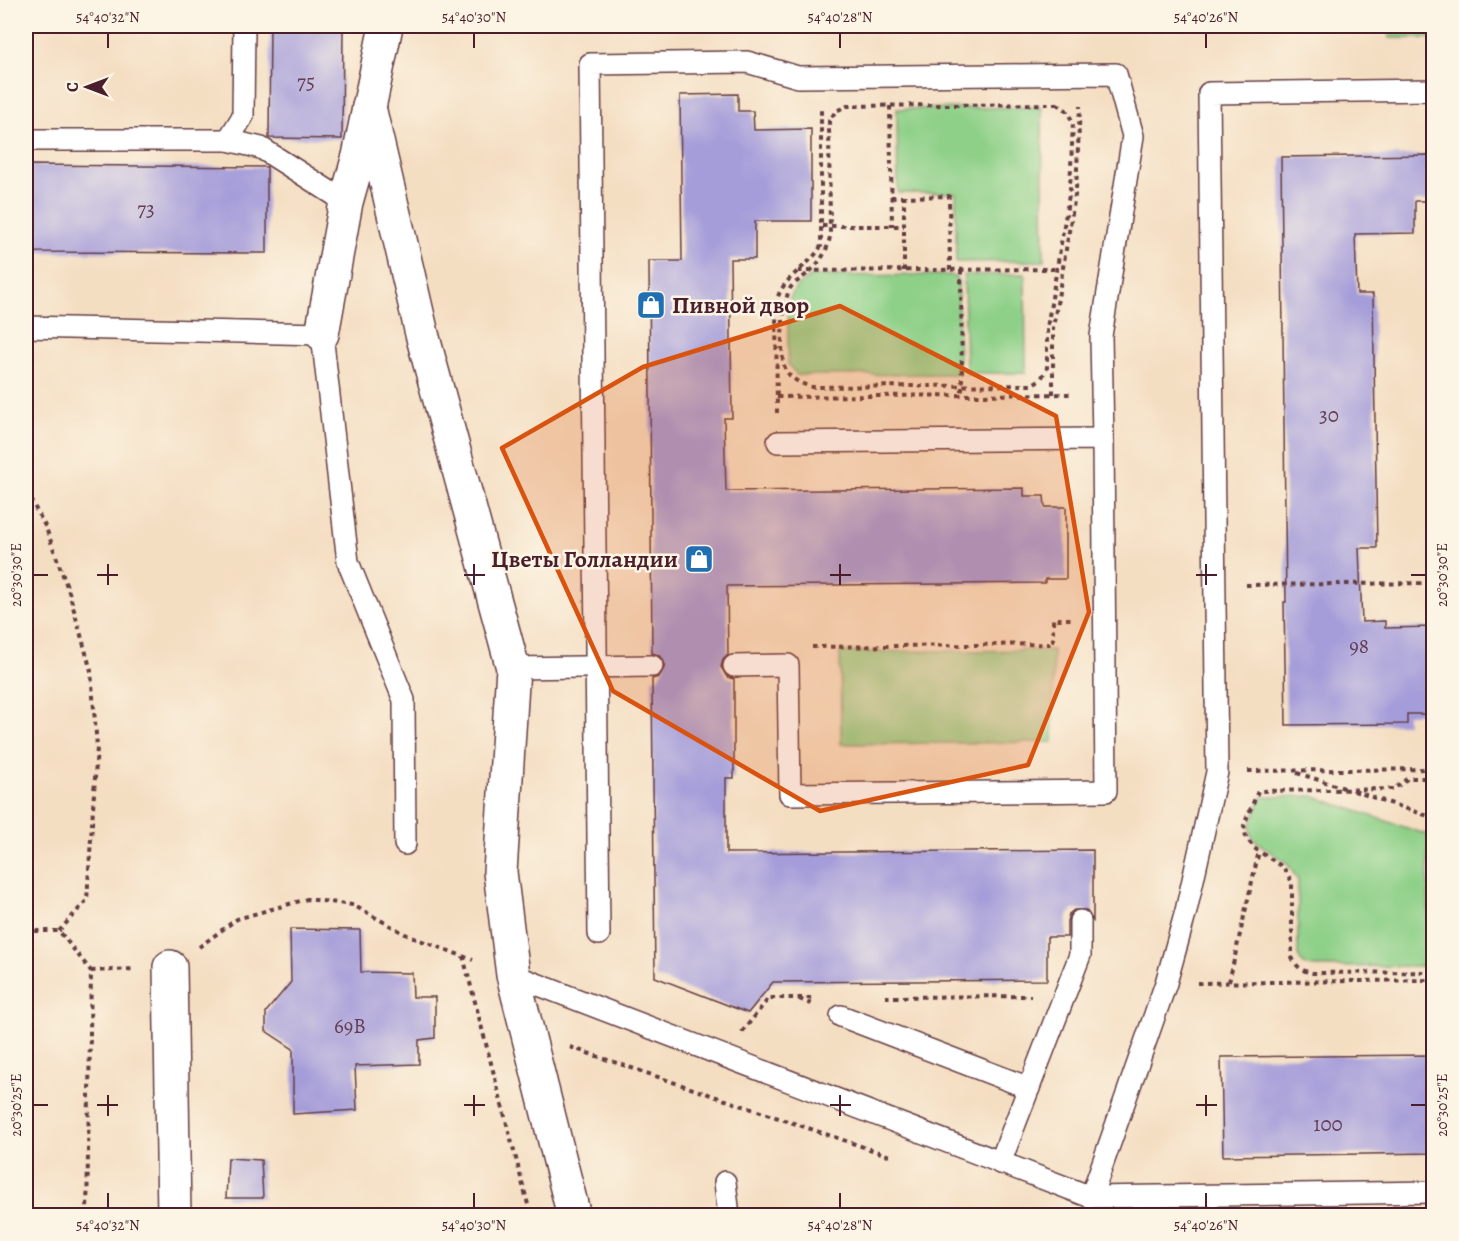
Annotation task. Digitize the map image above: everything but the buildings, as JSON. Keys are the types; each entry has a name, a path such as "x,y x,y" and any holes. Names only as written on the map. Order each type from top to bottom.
{"street":[{"path":"322,334 345,202 359,156 386,26"},
{"path":"369,107 422,334 513,668 500,872 513,975 572,1215"},
{"path":"170,967 174,1215"}],"lane":[{"path":"228,140 243,116 244,26"},
{"path":"598,934 590,64 747,62 798,77 1116,74 1133,136 1101,336 1106,791 790,794 788,665 734,666"},
{"path":"1091,1197 1166,983 1186,911 1217,772 1209,93 1434,90"},
{"path":"26,140 228,140 261,148 345,202"},
{"path":"26,327 322,334 348,562 404,700 405,844"},
{"path":"778,442 1103,440"},
{"path":"513,668 652,666"},
{"path":"1000,1163 1080,955 1080,921"},
{"path":"513,975 1091,1197 1434,1192"},
{"path":"841,1016 1029,1088"},
{"path":"725,1182 729,1215"}],"path":[{"path":"1053,394 1053,328 1076,189 1081,75"},
{"path":"778,442 776,302 786,281 815,256 821,246 821,77"},
{"path":"890,77 892,226"},
{"path":"1056,104 1066,110 1073,122 1070,189 1047,328 1047,368 1041,379 1031,385 812,387 795,380 784,366 783,307 792,286 822,260 827,249 830,226 828,121 836,111 847,106 890,105 1056,104"},
{"path":"891,196 949,196 950,270"},
{"path":"904,196 904,271"},
{"path":"822,226 904,226"},
{"path":"797,271 1062,269"},
{"path":"961,270 962,395"},
{"path":"777,397 1102,393"},
{"path":"26,491 46,528 69,592 90,671 97,747 87,900 59,931 26,931"},
{"path":"1215,586 1434,583"},
{"path":"788,665 788,647 1053,644 1053,619 1104,619"},
{"path":"1217,772 1434,769"},
{"path":"1292,771 1433,818 1434,824"},
{"path":"1434,778 1408,778 1394,789 1258,791 1244,825 1246,837 1259,851 1283,867 1292,882 1292,957 1296,965 1304,971 1314,973 1434,972"},
{"path":"1229,982 1259,851"},
{"path":"90,971 170,967 237,919 307,899 353,905 410,936 463,956 531,1215"},
{"path":"59,931 90,971 87,1215"},
{"path":"1166,983 1434,980"},
{"path":"877,997 1064,995"},
{"path":"742,1032 769,998 819,998"},
{"path":"561,1044 896,1158"}],"highlighted area":[{"path":"840,306 1056,416 1089,612 1028,765 820,811 613,691 502,448 643,367"}],"green space":[{"path":"1388,26 1433,26 1433,38 1389,38"},
{"path":"1042,107 1044,261 956,262 956,193 898,193 897,109"},
{"path":"1025,274 1026,373 966,373 964,275"},
{"path":"950,275 958,281 959,374 797,375 788,364 788,302 796,287 811,276"},
{"path":"1053,650 1053,742 841,744 840,652"},
{"path":"1312,796 1428,835 1429,966 1314,967 1304,964 1300,959 1298,956 1298,880 1287,863 1258,843 1251,835 1250,826 1262,797"}],"place":[{"name":"Пивной двор","path":"651,305"},
{"name":"Цветы Голландии","path":"699,559"}]}
